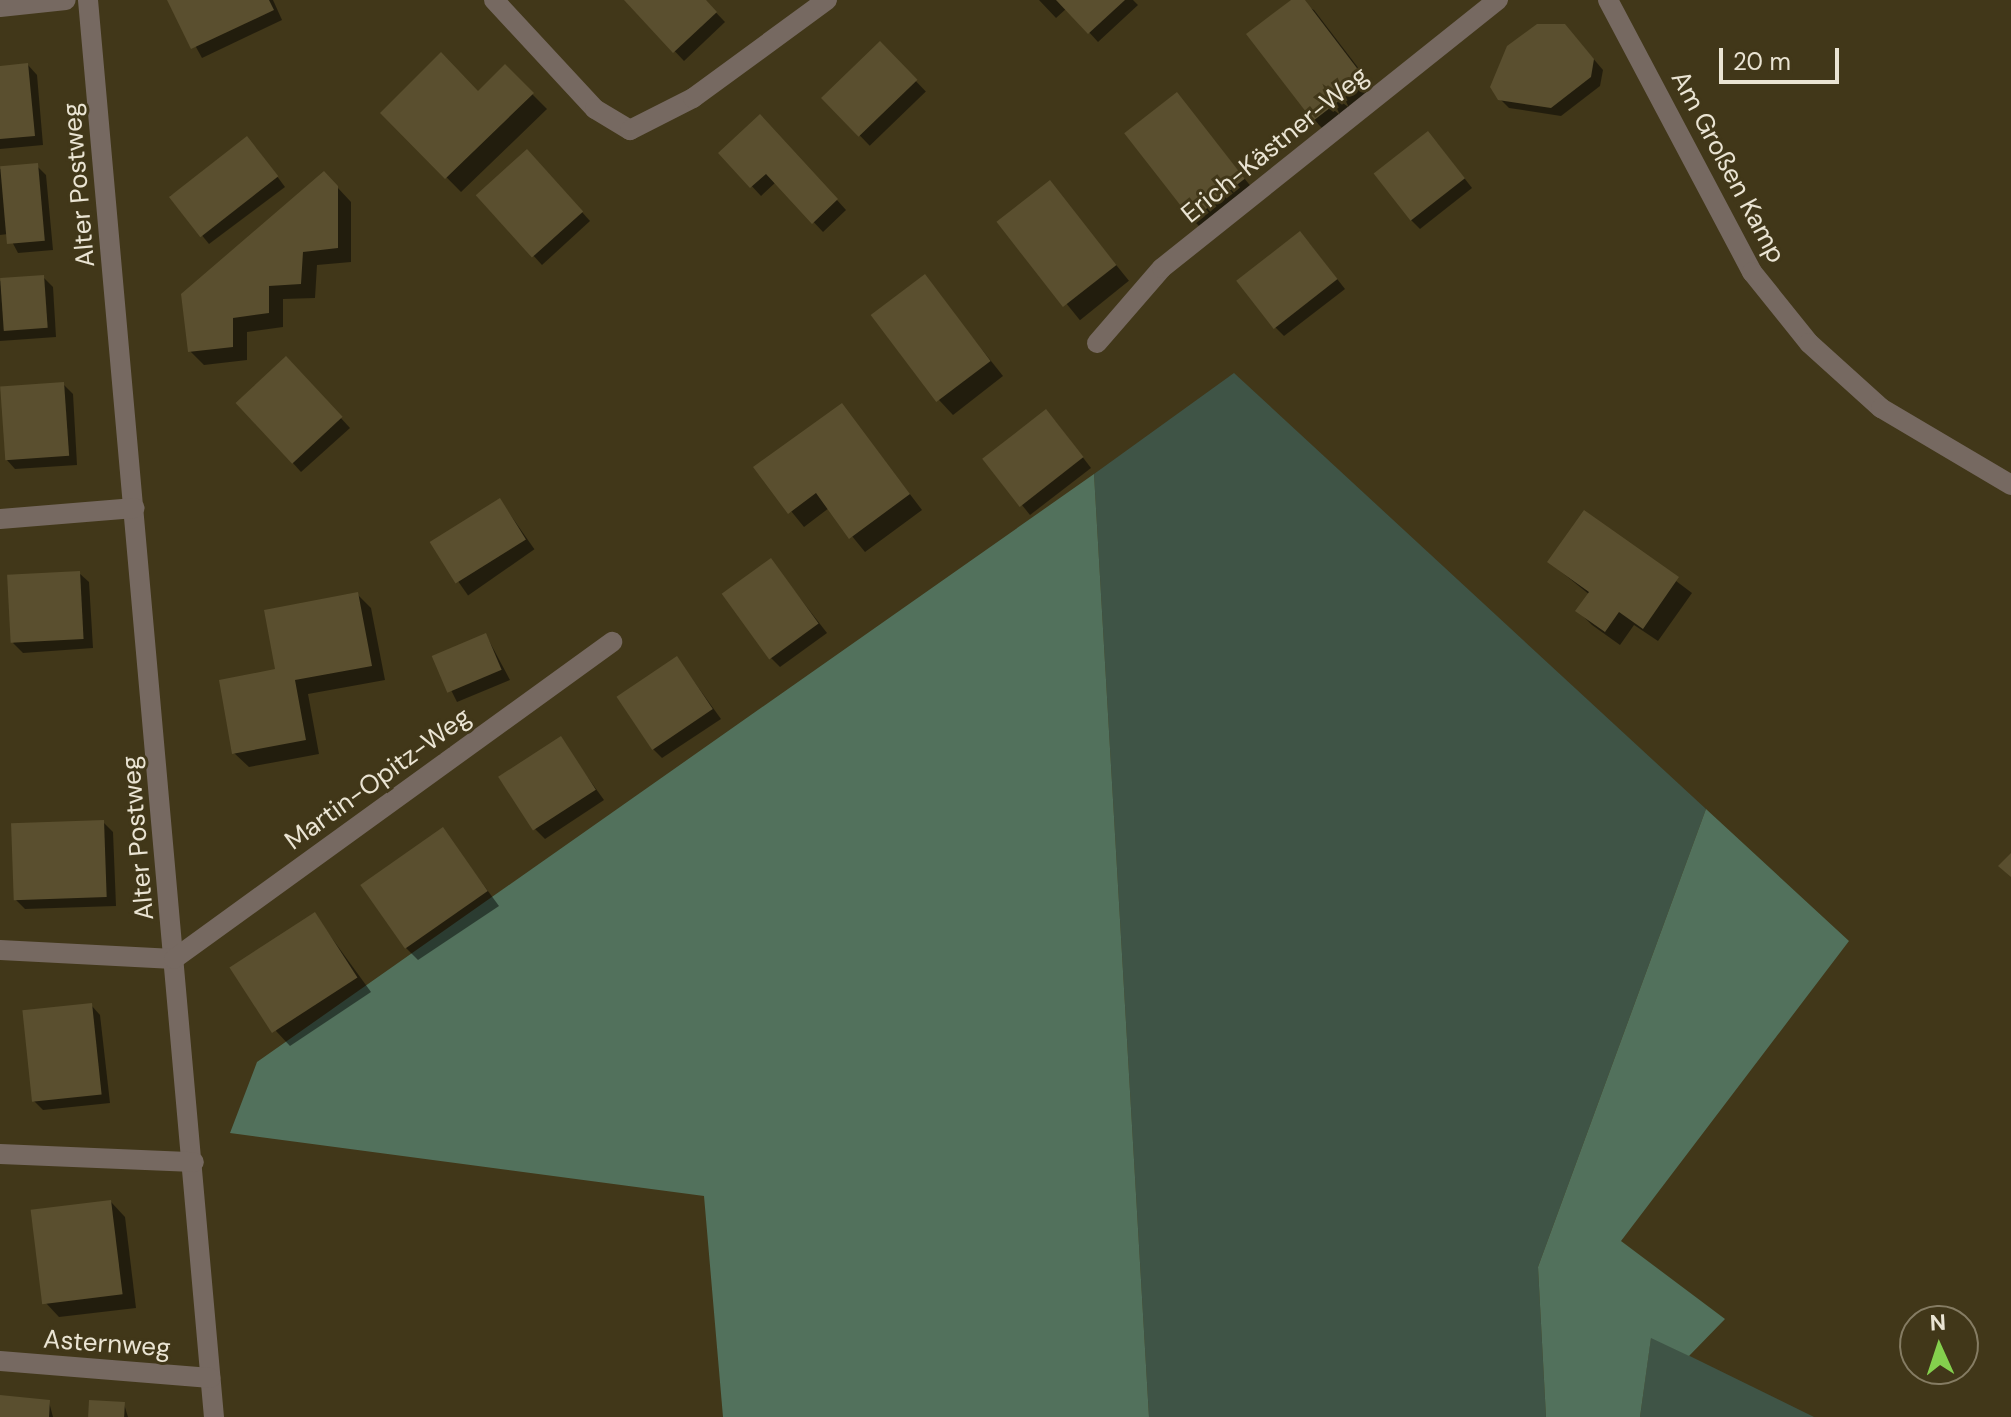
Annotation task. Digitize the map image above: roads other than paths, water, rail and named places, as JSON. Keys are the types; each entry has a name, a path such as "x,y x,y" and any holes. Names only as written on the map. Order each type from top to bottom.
{"street":[{"path":"0,7 66,0"},
{"name":"Alter Postweg","path":"88,0 194,1162 214,1417"},
{"path":"494,0 595,109 630,130 693,98 827,0"},
{"name":"Erich-Kästner-Weg","path":"1097,343 1162,268 1498,0"},
{"name":"Am Großen Kamp","path":"1608,0 1752,272 1809,343 1881,408 2011,485"},
{"path":"0,519 135,508"},
{"name":"Martin-Opitz-Weg","path":"174,959 612,642"},
{"path":"0,950 174,959"},
{"path":"0,1154 194,1162"},
{"name":"Asternweg","path":"0,1361 210,1378"}]}
